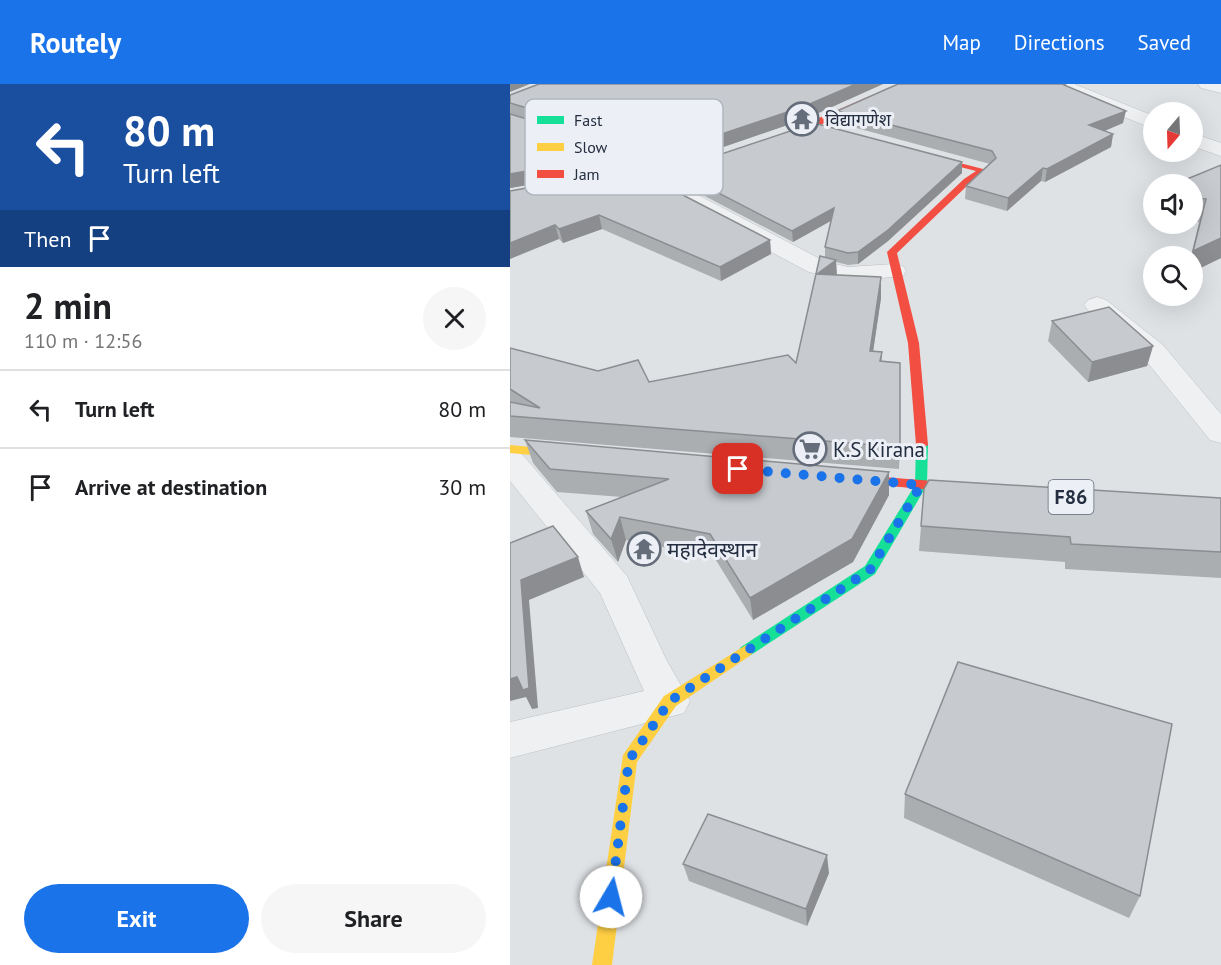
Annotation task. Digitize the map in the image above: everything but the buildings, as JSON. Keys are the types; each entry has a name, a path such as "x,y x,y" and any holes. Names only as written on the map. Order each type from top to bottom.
{"street":[{"path":"761,143 813,125 904,84"},
{"path":"1058,84 1143,119"},
{"path":"1207,84 1221,88"},
{"path":"813,125 833,130"},
{"path":"1203,143 1221,150"},
{"path":"510,740 670,701 870,570 921,485 923,460 918,374 911,328 894,271 892,252 967,181 983,170 904,150"},
{"path":"723,156 730,154"},
{"path":"682,195 818,267 848,274 894,271"},
{"path":"1097,305 1153,351 1221,433"},
{"path":"510,449 592,457"},
{"path":"510,459 615,586 650,666 670,701"},
{"path":"827,477 985,490"},
{"path":"602,965 629,760 670,701"}],"traffic: fast":[{"path":"746,651 870,570 921,485 922,445"}],"traffic: slow":[{"path":"510,449 574,455"},
{"path":"602,965 629,760 670,701 746,651"}],"traffic: jam":[{"path":"774,139 813,125 904,84"},
{"path":"920,154 983,170 967,181 892,252 914,343 922,445"},
{"path":"844,478 972,489"}],"place":[{"name":"विद्यागणेश","path":"802,119"},
{"name":"K.S Kirana","path":"810,449"},
{"name":"महादेवस्थान","path":"644,549"}],"route":[{"path":"611,897 629,760 670,701 870,570 921,485 738,469"}]}
